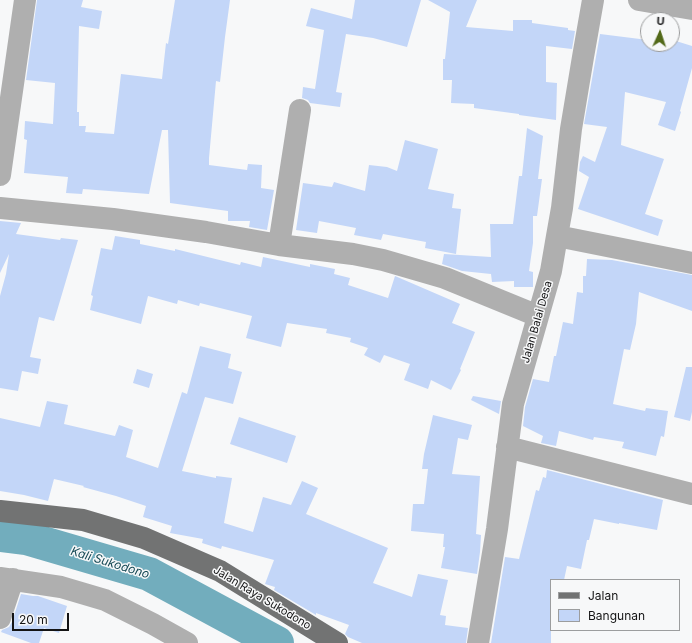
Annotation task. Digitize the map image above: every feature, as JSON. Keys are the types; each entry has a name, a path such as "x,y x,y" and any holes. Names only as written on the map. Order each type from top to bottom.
{"main road":[{"name":"Jalan Raya Sukodono","path":"0,511 83,520 144,538 220,571 337,643"}],"street":[{"path":"0,175 25,0"},
{"name":"Jalan Balai Desa","path":"478,643 497,529 513,404 551,271 562,208 574,115 593,0"},
{"path":"639,0 692,9"},
{"path":"279,245 300,110"},
{"path":"0,208 113,219 206,232 279,245 353,254 384,260 445,278 538,316"},
{"path":"557,236 692,263"},
{"path":"507,447 692,494"},
{"path":"0,618 7,579 61,587 105,600 187,643"}],"building":[{"path":"37,0 83,0 81,7 102,11 99,29 79,26 77,112 79,112 79,126 86,126 85,132 114,134 121,74 162,79 166,43 168,44 175,0 230,0 220,82 216,81 209,165 247,170 248,164 262,165 261,188 274,190 267,230 249,227 250,221 228,221 228,211 170,203 168,130 162,130 149,194 83,189 82,194 66,193 68,177 24,173 27,140 24,139 25,121 53,124 55,83 26,80"},
{"path":"355,0 421,0 407,47 373,38 346,34 336,92 342,93 340,107 310,103 308,100 302,98 303,87 315,89 324,30 306,26 311,8 352,19"},
{"path":"428,0 477,0 466,27 513,31 513,20 532,20 532,23 568,28 568,30 575,31 572,49 546,46 546,82 557,83 556,120 474,108 474,104 451,103 452,80 443,80 443,59 445,59 450,12"},
{"path":"600,34 640,39 640,52 680,52 680,42 692,46 692,68 675,131 658,125 666,102 625,92 621,145 664,159 645,214 663,220 658,236 578,209 589,177 579,171 580,162 583,156 595,162 607,127 584,124"},
{"path":"527,128 543,136 538,179 542,179 537,216 533,216 533,243 529,271 533,272 533,287 514,287 514,281 492,282 491,274 462,271 442,264 444,254 491,257 490,224 513,224 519,176 522,176"},
{"path":"405,140 438,149 428,189 454,194 452,208 461,209 456,254 425,248 426,242 383,234 381,240 354,235 356,228 319,221 317,233 296,230 303,183 332,187 334,182 365,191 369,165 387,167 397,171"},
{"path":"0,221 21,223 16,234 60,240 61,238 78,240 54,321 39,317 30,357 41,359 38,374 22,371 18,391 0,388 0,296 6,274 9,254 0,273"},
{"path":"115,236 140,240 140,244 175,251 175,249 240,265 241,262 261,267 263,257 310,267 310,264 335,269 334,274 350,278 348,285 388,298 395,276 460,304 452,323 475,332 460,369 461,370 451,390 431,380 428,389 404,380 410,364 384,355 380,363 364,355 368,348 350,342 351,338 326,333 327,329 287,323 281,347 246,338 252,316 200,303 199,306 178,300 177,304 148,296 141,324 90,310 93,296 91,295 101,248 112,250"},
{"path":"587,259 612,260 692,275 692,311 639,292 636,324 630,350 624,349 613,404 645,411 646,408 668,411 664,437 661,436 656,456 622,448 624,442 594,437 593,440 559,431 556,446 541,443 543,436 523,426 525,407 533,379 549,382 563,322 573,324 577,292 583,293 583,276 586,276"},
{"path":"200,346 231,354 228,368 242,372 233,404 205,397 182,471 216,478 216,476 232,478 224,523 253,532 263,497 291,505 302,481 318,488 306,514 388,548 373,583 412,597 418,574 448,580 440,615 446,616 445,625 468,628 466,643 362,643 348,637 345,634 349,625 316,613 316,615 274,590 275,587 265,584 274,560 222,546 221,549 202,543 203,539 170,533 172,526 143,517 146,506 83,487 84,486 54,479 48,501 0,491 0,418 40,427 47,401 68,405 64,424 115,436 119,425 133,430 126,457 158,468 182,392 187,394"},
{"path":"686,367 692,367 692,412 690,421 674,417"},
{"path":"137,369 153,374 149,388 133,383"},
{"path":"473,396 501,401 499,414 471,400"},
{"path":"433,415 472,425 468,440 458,438 452,474 480,476 476,534 481,535 477,574 441,568 445,547 443,547 444,534 411,531 413,504 424,504 428,469 422,469"},
{"path":"239,417 296,436 287,463 230,444"},
{"path":"547,470 663,500 657,530 594,519 589,540 587,540 581,569 567,566 564,579 550,579 551,643 491,643 505,557 519,559 536,490 539,491 543,477 546,478"},
{"path":"21,594 38,596 67,606 59,633 44,628 39,643 31,643 1,632 9,627 12,622"}],"waterway":[{"name":"Kali Sukodono","path":"0,535 26,538 149,574 277,643"}]}
